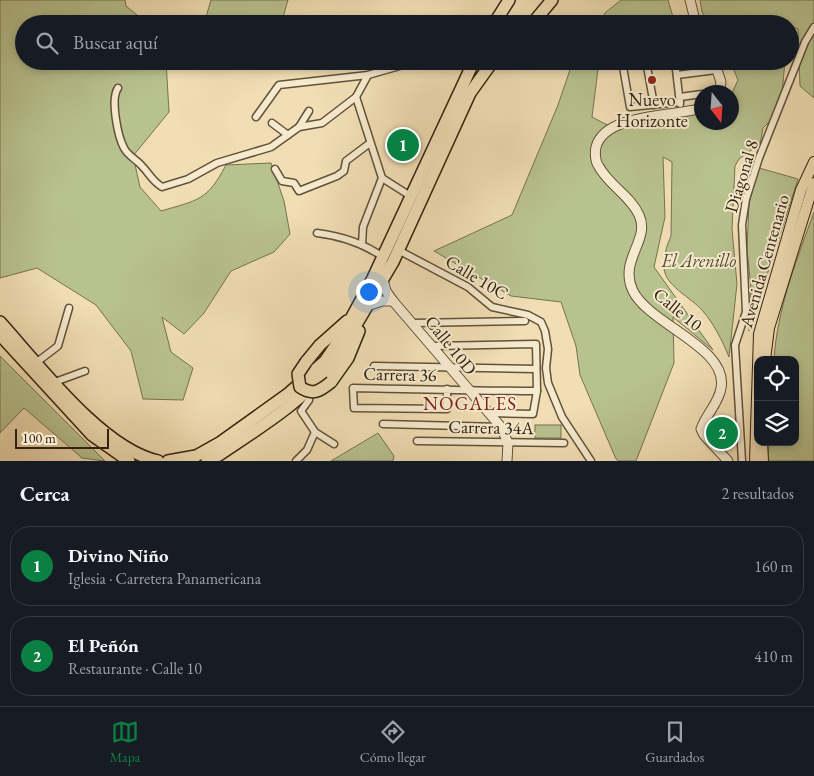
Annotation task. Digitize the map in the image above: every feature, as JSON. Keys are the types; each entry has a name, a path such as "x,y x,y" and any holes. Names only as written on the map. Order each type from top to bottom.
{"highway":[{"path":"497,15 503,0"},
{"path":"499,15 510,0"},
{"path":"537,15 542,0"},
{"path":"539,15 552,0"},
{"path":"168,461 196,456 221,442 288,394 325,361 353,317 383,257 470,70"},
{"path":"207,461 293,403 333,364 383,280 470,93 487,70"},
{"path":"353,317 330,335 306,362 298,374 300,387 313,393 331,382 348,358 368,307"},
{"path":"0,322 91,421 132,452 158,461"},
{"path":"0,335 92,435 129,461"}],"main road":[{"name":"Avenida Centenario","path":"755,461 759,334 802,190 814,162"},
{"name":"Avenida Centenario","path":"766,356 769,328 814,183"},
{"path":"762,446 763,461"}],"street":[{"path":"690,0 694,15"},
{"name":"Diagonal 8","path":"799,57 814,27"},
{"path":"256,117 278,85 368,75 386,70"},
{"path":"624,70 630,107 654,105 694,96"},
{"path":"648,70 654,105"},
{"path":"676,70 682,113"},
{"path":"677,75 698,70"},
{"path":"716,70 720,85"},
{"name":"Diagonal 8","path":"742,461 735,345 746,312 742,225 744,208 759,158 794,70"},
{"path":"299,127 322,123 356,96 368,75"},
{"path":"118,88 114,94 124,147 141,164 154,182 162,186 188,179 217,162 271,147 299,127 309,111"},
{"path":"356,96 382,178 412,197"},
{"name":"Calle 10","path":"694,110 635,120 608,130 598,142 596,163 605,177 635,208 640,216 641,236 632,252 628,267 633,292 648,309 703,351 718,366 722,378 721,390 701,428 704,435 728,461"},
{"path":"272,123 288,135"},
{"path":"275,169 282,181 294,183 299,191 337,176 344,171 346,161 370,143"},
{"path":"362,245 363,228 382,178"},
{"path":"317,233 337,236 362,245 383,257"},
{"name":"Calle 10C","path":"398,250 468,287 492,307 509,313 528,315 541,322 545,331 548,349 546,368 548,383 562,417 591,461"},
{"name":"Calle 10D","path":"383,280 386,291 393,301 433,346 469,392 501,426 508,443 507,461"},
{"path":"368,307 382,300 393,301"},
{"path":"37,362 58,346 69,308"},
{"path":"414,324 525,320"},
{"path":"433,346 536,344 537,391 534,414 489,413"},
{"path":"374,366 536,368"},
{"path":"55,382 86,371"},
{"path":"310,387 309,400 301,411 315,432 334,444"},
{"name":"Carrera 36","path":"447,389 447,409 354,408 353,388 447,389 469,392 537,391"},
{"path":"382,424 501,426"},
{"path":"296,461 303,455 315,432"},
{"name":"Carrera 34A","path":"417,441 564,443"}],"green space":[{"path":"0,0 125,0 126,6 137,15 15,15 15,70 167,70 169,112 133,156 140,187 161,211 200,197 213,186 226,165 271,163 284,201 290,234 274,252 231,271 204,313 184,334 162,317 171,352 193,368 183,400 143,399 131,351 96,305 37,268 0,278"},
{"path":"211,0 288,0 284,15 207,15"},
{"path":"621,0 668,0 672,15 604,15"},
{"path":"700,0 814,0 814,98 800,86 799,15 704,15"},
{"name":"El Arenillo","path":"570,70 598,70 592,117 617,130 642,122 694,114 694,130 739,130 739,85 736,85 738,80 734,70 784,70 782,94 772,119 763,128 760,144 739,159 735,166 732,229 737,284 729,357 724,344 706,315 671,283 665,273 664,259 671,236 672,162 663,157 665,217 654,267 713,350 673,317 674,363 636,461 619,461 616,459 580,375 576,346 561,302 511,296 434,251 512,215 558,105"},
{"path":"759,168 798,179 749,331 751,288 747,249 749,203"},
{"path":"814,212 814,461 768,461 769,446 799,446 799,356 774,356 783,303"},
{"path":"0,356 105,461 82,458 24,408 0,433"},
{"path":"535,425 561,425 561,438 535,438"},
{"path":"378,433 394,456 393,461 331,461"}],"place":[{"name":"Nuevo Horizonte","path":"652,80"},
{"name":"Divino Niño","path":"403,145"},
{"name":"El Peñón","path":"722,433"}],"district":[{"name":"NOGALES","path":"470,403"}]}
